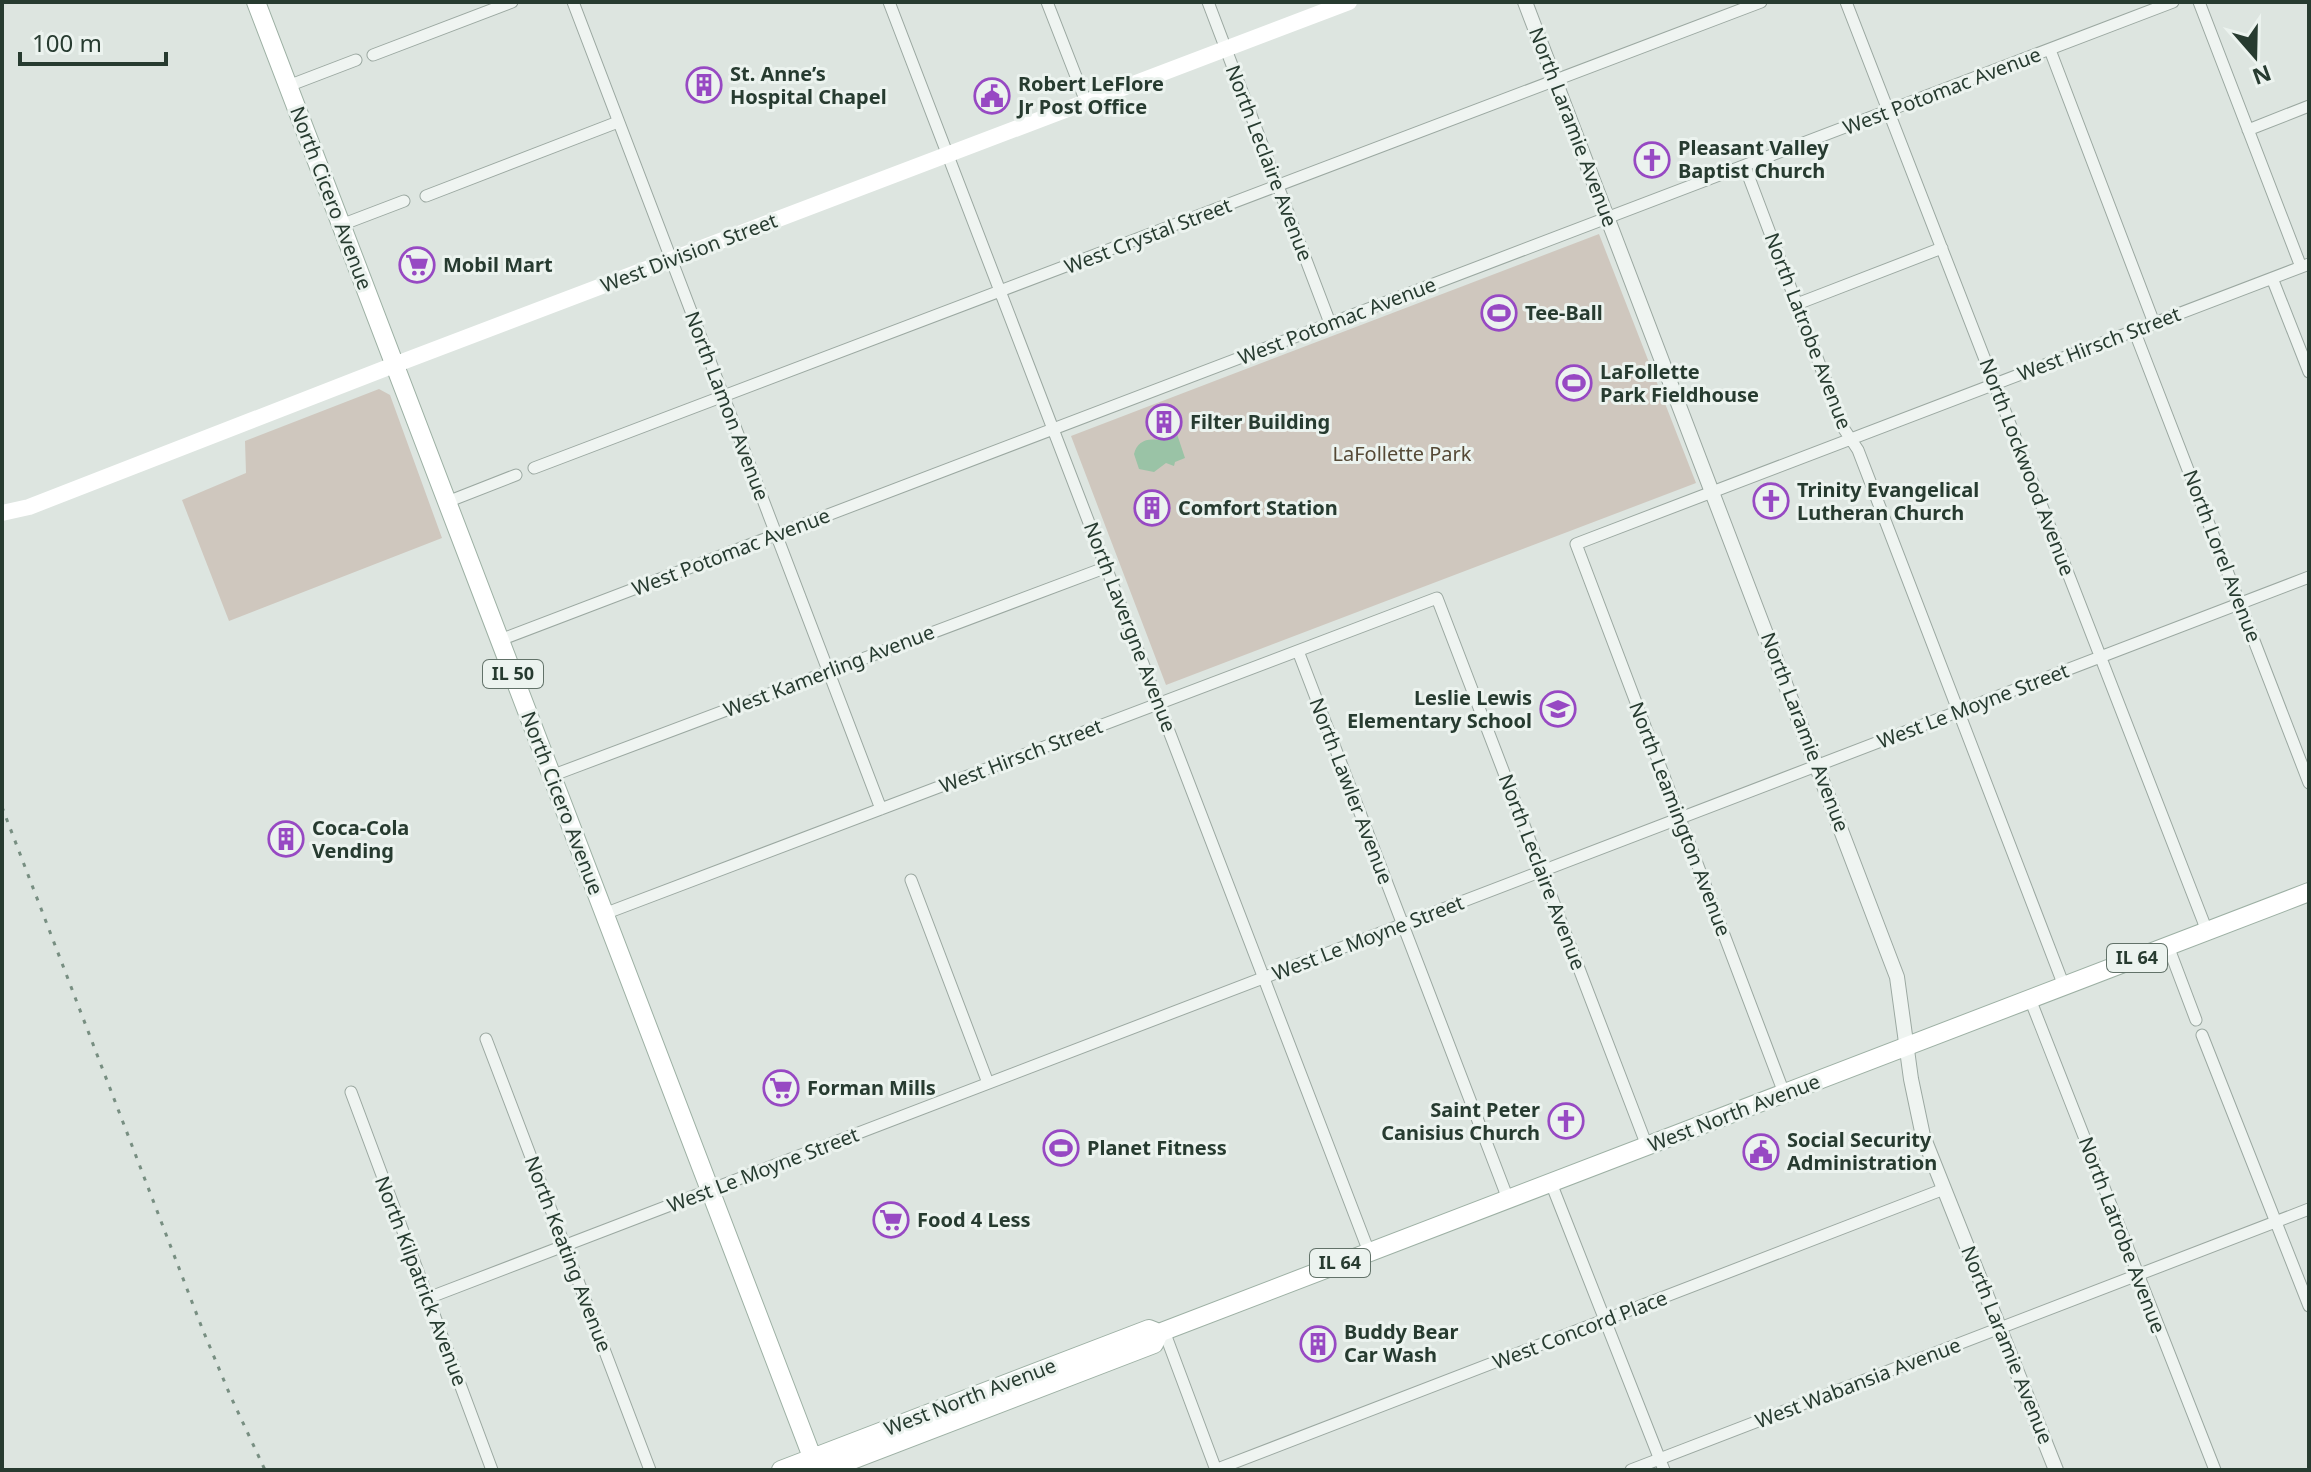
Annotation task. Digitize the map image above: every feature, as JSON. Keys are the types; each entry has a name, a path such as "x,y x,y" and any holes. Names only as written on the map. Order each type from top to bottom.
{"main road":[{"name":"North Cicero Avenue","path":"256,2 818,1466"},
{"name":"West Division Street","path":"2,513 29,507 1349,2"},
{"name":"West Division Street","path":"2,523 29,507"},
{"name":"West North Avenue","path":"781,1470 818,1466 1147,1329 1161,1332 2207,931 2308,896"}],"street":[{"path":"373,55 512,2"},
{"name":"North Lamon Avenue","path":"573,2 881,809"},
{"name":"North Lavergne Avenue","path":"889,2 1369,1252"},
{"path":"1047,2 1086,102"},
{"name":"North Leclaire Avenue","path":"1208,2 1330,323"},
{"name":"North Laramie Avenue","path":"1525,2 1897,977 1920,1125 2051,1468"},
{"name":"West Crystal Street","path":"534,468 1761,2"},
{"name":"North Lockwood Avenue","path":"1846,2 2207,931"},
{"name":"West Potomac Avenue","path":"500,640 2173,2"},
{"path":"2199,2 2248,130 2305,265"},
{"path":"2050,50 2154,323"},
{"path":"288,86 356,60"},
{"path":"2248,130 2309,106"},
{"path":"426,196 618,122"},
{"name":"North Latrobe Avenue","path":"1745,167 1844,429 1858,450 1960,711 2064,986"},
{"path":"341,225 404,201"},
{"path":"1797,304 1942,248"},
{"name":"West Hirsch Street","path":"1576,544 2305,265"},
{"path":"2272,278 2309,372"},
{"name":"North Lorel Avenue","path":"2134,330 2309,783"},
{"path":"447,502 516,475"},
{"name":"North Leamington Avenue","path":"1576,544 1784,1093"},
{"name":"West Kamerling Avenue","path":"551,776 1107,567"},
{"name":"West Le Moyne Street","path":"428,1298 2309,577"},
{"name":"North Leclaire Avenue","path":"1437,598 1647,1146"},
{"name":"West Hirsch Street","path":"604,914 1437,598"},
{"name":"North Lawler Avenue","path":"1298,651 1508,1199"},
{"path":"911,880 988,1083"},
{"path":"2168,946 2196,1020"},
{"name":"North Latrobe Avenue","path":"2030,999 2215,1470"},
{"path":"2202,1035 2309,1306"},
{"name":"North Keating Avenue","path":"486,1039 650,1470"},
{"name":"North Kilpatrick Avenue","path":"351,1092 492,1470"},
{"path":"1551,1183 1662,1464"},
{"name":"West Concord Place","path":"1216,1470 1944,1189"},
{"name":"West Wabansia Avenue","path":"1631,1470 1662,1464 2000,1328 2309,1209"},
{"path":"1161,1332 1216,1470"}],"green space":[{"name":"LaFollette Park","path":"1599,234 1696,483 1166,685 1071,436"},
{"path":"379,389 390,395 442,538 229,621 182,500 246,473 245,441"}],"shaded area":[{"path":"1176,431 1185,458 1175,462 1174,466 1166,463 1154,472 1139,469 1134,454 1140,444 1146,440 1158,440 1161,433 1165,435"}],"railway":[{"path":"2,807 202,1328 265,1470"}],"place":[{"name":"St. Anne’s Hospital Chapel","path":"704,85"},
{"name":"Robert LeFlore Jr Post Office","path":"992,96"},
{"name":"Pleasant Valley Baptist Church","path":"1652,160"},
{"name":"Mobil Mart","path":"417,265"},
{"name":"Tee-Ball","path":"1499,313"},
{"name":"LaFollette Park Fieldhouse","path":"1574,383"},
{"name":"Filter Building","path":"1164,422"},
{"name":"Trinity Evangelical Lutheran Church","path":"1771,501"},
{"name":"Comfort Station","path":"1152,508"},
{"name":"Leslie Lewis Elementary School","path":"1558,709"},
{"name":"Coca-Cola Vending","path":"286,839"},
{"name":"Forman Mills","path":"781,1088"},
{"name":"Saint Peter Canisius Church","path":"1566,1121"},
{"name":"Planet Fitness","path":"1061,1148"},
{"name":"Social Security Administration","path":"1761,1152"},
{"name":"Food 4 Less","path":"891,1220"},
{"name":"Buddy Bear Car Wash","path":"1318,1344"}]}
